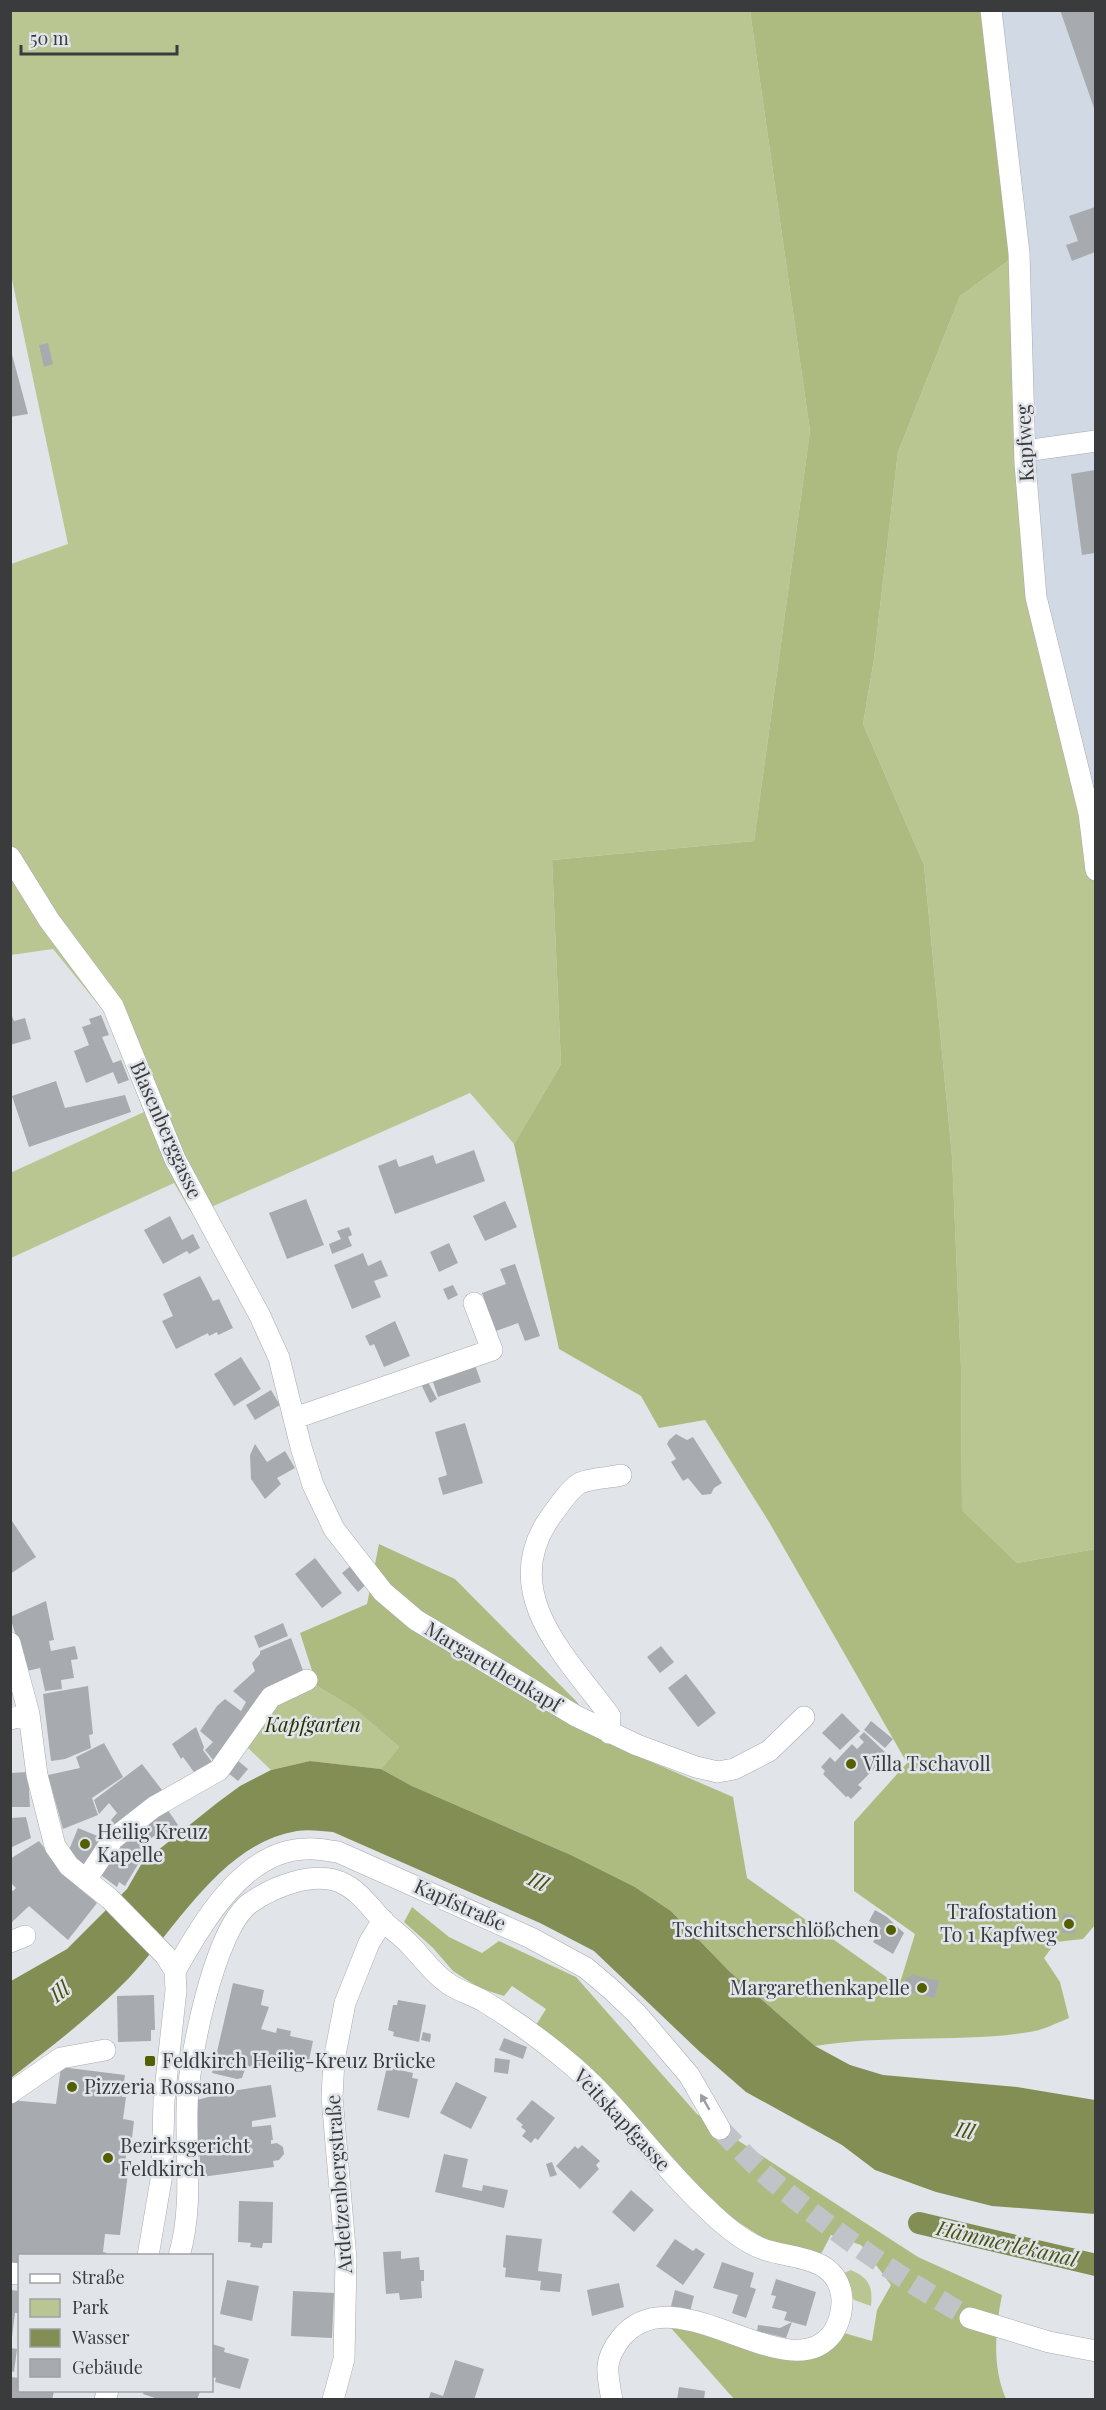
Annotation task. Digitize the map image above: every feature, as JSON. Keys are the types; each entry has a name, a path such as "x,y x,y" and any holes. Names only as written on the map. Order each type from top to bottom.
{"street":[{"name":"Kapfweg","path":"991,10 1019,253 1025,451 1036,597 1089,813 1095,870"},
{"path":"1025,451 1095,441"},
{"name":"Blasenberggasse","path":"10,857 49,920 112,1006 176,1159 260,1316 279,1358 313,1485 334,1529 383,1592"},
{"path":"295,1418 492,1350 474,1303"},
{"name":"Margarethenkapf","path":"609,1732 609,1716 543,1626 532,1594 530,1571 540,1534 556,1508 579,1484 621,1475"},
{"name":"Margarethenkapf","path":"383,1592 416,1620 576,1716 609,1732 696,1767 718,1772 734,1769 769,1751 804,1717"},
{"path":"10,1643 20,1717 55,1846 69,1866 110,1899 170,1963 176,1990 164,2100 162,2174 148,2254"},
{"path":"86,1880 113,1839 154,1808 219,1770 272,1697 307,1680"},
{"name":"Kapfstraße","path":"170,1963 221,1897 252,1869 274,1856 304,1848 338,1852 531,1938 586,1968 637,2014 689,2075 720,2129"},
{"path":"179,2254 186,2208 186,2105 195,2042 220,1952 233,1921 248,1904 292,1882 313,1879 329,1879 342,1883 360,1894 383,1920"},
{"name":"Veitskapfgasse","path":"383,1920 446,1982 518,2023 575,2068 673,2175 723,2223 762,2249 817,2262 829,2271 841,2289 842,2306 834,2331 825,2341 814,2347 796,2350 765,2344 704,2324 662,2317 647,2319 630,2329 612,2350 607,2363 612,2400"},
{"name":"Ardetzenbergstraße","path":"333,2400 344,2360 346,2259 332,2097 334,2060 345,2003 369,1943 383,1920"},
{"path":"10,2093 61,2058 105,2050"},
{"path":"970,2318 1049,2342 1095,2351"}],"shaded area":[{"path":"750,11 991,11 1019,253 960,296 898,452 874,659 863,724 924,865 952,1156 961,1367 962,1510 1017,1563 1095,1549 1095,1925 1083,1939 1056,1942 1044,1958 1060,1982 1069,2018 1030,2032 976,2037 869,2040 815,2046 729,1971 671,1911 635,1887 571,1855 412,1786 381,1769 399,1747 355,1709 317,1686 300,1633 367,1604 379,1544 455,1579 577,1702 603,1741 733,1797 747,1878 899,1986 915,1934 854,1891 854,1822 907,1763 769,1522 705,1420 659,1428 641,1396 559,1349 514,1144 561,1064 552,860 754,841 810,431"},
{"path":"991,11 1095,11 1095,870 1051,665"},
{"path":"412,1907 449,1937 482,1953 499,1941 576,1977 697,2114 918,2257 1002,2295 996,2348 998,2374 1006,2399 734,2399 671,2328 702,2333 763,2353 796,2360 818,2356 844,2333 872,2341 877,2310 891,2285 861,2245 831,2235 821,2254 766,2240 729,2216 536,2025 546,2009 512,1986 504,1996 479,1988 453,1971 433,1948 404,1922"}],"green space":[{"path":"11,11 750,11 810,431 754,841 552,860 561,1064 514,1144 470,1093 193,1215 174,1183 11,1258 10,1173 144,1112 106,1014 53,949 11,955 11,564 68,544 11,275"},
{"path":"1019,253 1036,597 1096,870 1095,1549 1017,1563 962,1510 961,1367 952,1156 924,865 863,724 874,659 898,452 960,296"},
{"name":"Kapfgarten","path":"317,1686 355,1709 399,1747 381,1769 310,1761 271,1770 247,1747 273,1706 303,1689"},
{"path":"851,2270 866,2280 871,2293 871,2306 854,2300 843,2279 844,2273"}],"water":[{"name":"Ill","path":"310,1761 381,1769 412,1786 571,1855 635,1887 671,1911 729,1971 815,2046 850,2065 883,2075 1017,2087 1095,2100 1095,2214 992,2206 936,2192 875,2170 842,2145 746,2092 700,2052 594,1951 540,1923 333,1832 297,1831 270,1839 246,1852 203,1890 147,1958 115,1992 72,2030 11,2078 11,1981 67,1949 127,1889 142,1863 240,1786 271,1770"}],"building":[{"path":"1060,10 1095,10 1095,111"},
{"path":"1095,207 1095,252 1072,261 1066,245 1078,241 1069,216"},
{"path":"48,343 53,364 44,367 39,345"},
{"path":"10,347 28,414 10,417"},
{"path":"1095,470 1095,553 1082,555 1071,474"},
{"path":"10,1011 14,1021 25,1018 31,1039 10,1045"},
{"path":"101,1015 109,1035 102,1037 113,1063 121,1060 129,1080 118,1084 113,1072 86,1083 74,1051 89,1045 82,1027 91,1024 89,1019"},
{"path":"56,1081 65,1108 125,1095 131,1112 29,1147 12,1096"},
{"path":"474,1150 485,1181 395,1214 378,1166 396,1159 399,1167 433,1155 436,1164"},
{"path":"306,1199 324,1245 287,1259 269,1213"},
{"path":"505,1201 517,1227 485,1241 473,1216"},
{"path":"170,1216 182,1240 193,1234 200,1248 189,1254 187,1251 163,1264 144,1230"},
{"path":"349,1227 352,1235 348,1237 352,1246 332,1254 329,1244 341,1239 337,1231"},
{"path":"449,1243 458,1263 439,1272 430,1252"},
{"path":"363,1253 368,1266 381,1260 388,1276 374,1281 381,1297 352,1309 334,1265"},
{"path":"515,1264 540,1336 525,1341 518,1323 496,1331 482,1293 506,1284 500,1269"},
{"path":"200,1276 213,1301 219,1299 233,1328 218,1335 217,1332 209,1336 208,1333 176,1349 162,1321 173,1316 163,1294"},
{"path":"453,1285 458,1295 448,1300 443,1289"},
{"path":"395,1321 410,1356 384,1367 374,1344 370,1346 365,1336"},
{"path":"241,1357 261,1389 234,1406 214,1374"},
{"path":"475,1365 481,1382 438,1397 432,1379"},
{"path":"427,1380 437,1399 430,1403 421,1384"},
{"path":"271,1390 280,1405 255,1420 246,1405"},
{"path":"465,1423 483,1483 443,1495 438,1478 447,1475 435,1432"},
{"path":"676,1434 687,1440 693,1437 722,1483 714,1488 711,1494 702,1495 688,1478 683,1481 671,1462 676,1459 667,1444"},
{"path":"255,1444 267,1462 285,1451 295,1468 277,1478 281,1484 265,1499 251,1479 250,1455"},
{"path":"10,1518 36,1557 10,1574"},
{"path":"315,1558 342,1593 322,1608 295,1574"},
{"path":"353,1564 370,1581 358,1592 342,1573"},
{"path":"46,1601 54,1640 49,1641 51,1651 75,1646 78,1659 71,1660 74,1678 61,1680 62,1689 45,1691 40,1668 27,1671 10,1617"},
{"path":"283,1623 288,1636 259,1648 254,1636"},
{"path":"291,1638 304,1673 272,1685 217,1765 205,1750 213,1742 200,1731 217,1706 225,1699 241,1711 246,1702 233,1691 255,1671 252,1663 260,1651"},
{"path":"661,1646 674,1662 660,1673 647,1657"},
{"path":"686,1674 716,1713 698,1727 668,1688"},
{"path":"88,1686 93,1734 89,1735 91,1748 65,1759 51,1761 43,1694"},
{"path":"842,1713 860,1731 840,1750 822,1733"},
{"path":"871,1721 893,1739 885,1748 864,1730"},
{"path":"196,1727 204,1747 203,1750 215,1766 199,1779 183,1757 181,1759 172,1744"},
{"name":"Villa Tschavoll","path":"864,1732 888,1755 858,1785 862,1788 851,1799 846,1797 823,1774 825,1771 821,1767 830,1757 835,1762 852,1744 857,1749 864,1742 859,1737"},
{"path":"104,1743 123,1777 92,1798 98,1815 63,1829 48,1775 80,1768 76,1757"},
{"path":"237,1760 248,1769 238,1781 227,1772"},
{"path":"142,1764 165,1794 119,1831 111,1820 117,1813 109,1803 99,1814 94,1800"},
{"path":"28,1772 30,1807 10,1807 10,1773"},
{"path":"165,1806 178,1825 167,1833 164,1829 146,1842 133,1856 140,1861 125,1886 119,1882 117,1887 98,1873 117,1843"},
{"path":"26,1817 31,1838 10,1848 10,1818"},
{"name":"Heilig Kreuz Kapelle","path":"78,1828 100,1837 92,1858 83,1866 73,1863 69,1850"},
{"path":"39,1841 61,1870 59,1871 97,1903 68,1940 29,1906 10,1924 10,1889 13,1891 16,1888 10,1882 10,1859"},
{"name":"Tschitscherschlößchen","path":"875,1910 887,1917 904,1933 893,1954 873,1942 881,1928 869,1921"},
{"name":"Trafostation To 1 Kapfweg","path":"1063,1914 1075,1915 1075,1934 1062,1933"},
{"name":"Margarethenkapelle","path":"913,1975 939,1981 935,1998 909,1992 904,1985 906,1978"},
{"path":"233,1983 264,1990 261,2005 269,2007 261,2029 276,2033 277,2028 291,2031 290,2036 313,2041 308,2065 292,2061 291,2068 266,2062 264,2070 246,2066 242,2078 237,2079 212,2073"},
{"path":"154,1995 155,2030 151,2030 151,2041 118,2042 117,1996"},
{"path":"398,2000 426,2005 419,2042 393,2036 394,2032 388,2030 393,2005 397,2005"},
{"path":"423,2032 431,2034 430,2042 421,2040"},
{"path":"504,2038 527,2047 523,2059 499,2050"},
{"path":"495,2058 510,2060 508,2074 494,2072"},
{"path":"61,2067 125,2075 122,2097 126,2097 123,2119 134,2121 131,2146 127,2146 125,2165 129,2166 120,2235 105,2234 103,2252 107,2254 18,2254 18,2267 10,2266 10,2100 56,2104"},
{"path":"387,2067 413,2073 412,2078 418,2079 409,2118 377,2110"},
{"path":"456,2082 487,2097 471,2129 440,2113"},
{"path":"271,2085 276,2117 252,2121 252,2127 271,2125 273,2140 271,2144 277,2143 283,2147 284,2154 279,2160 273,2161 274,2167 202,2177 193,2101 232,2091"},
{"path":"532,2100 555,2118 538,2140 535,2138 531,2143 522,2136 526,2131 516,2119"},
{"path":"582,2145 600,2161 596,2165 599,2169 580,2189 556,2166 575,2146 578,2149"},
{"path":"444,2154 468,2159 462,2187 482,2191 483,2185 508,2190 504,2208 435,2192"},
{"path":"552,2162 557,2175 550,2177 546,2164"},
{"path":"631,2190 654,2210 634,2232 612,2212"},
{"path":"239,2201 273,2202 272,2243 263,2243 262,2248 250,2247 251,2243 238,2242"},
{"path":"506,2235 542,2239 538,2271 562,2274 560,2292 540,2290 541,2281 505,2277 506,2268 503,2267"},
{"path":"675,2239 693,2251 696,2248 705,2254 683,2285 656,2266"},
{"path":"401,2251 401,2259 419,2257 420,2270 424,2270 424,2281 421,2281 422,2298 400,2300 399,2293 386,2294 383,2252"},
{"path":"722,2262 754,2273 750,2287 756,2289 746,2318 732,2313 738,2295 713,2288"},
{"path":"776,2279 816,2292 806,2326 784,2320 787,2312 772,2308 776,2296 771,2295"},
{"path":"227,2280 259,2286 252,2321 220,2314"},
{"path":"619,2283 624,2307 592,2316 587,2290"},
{"path":"10,2290 18,2291 18,2313 15,2313 12,2337"},
{"path":"675,2290 694,2296 690,2312 671,2306"},
{"path":"293,2291 334,2293 332,2338 291,2336"},
{"path":"792,2322 786,2338 757,2331 758,2325 780,2328"},
{"path":"213,2344 225,2348 224,2352 249,2359 240,2389 215,2382 216,2378 213,2377"},
{"path":"10,2348 17,2349 14,2372 10,2371"},
{"path":"455,2360 484,2369 474,2400 428,2400 431,2392 443,2396"},
{"path":"10,2377 18,2378 18,2392 54,2392 52,2400 10,2400"},
{"path":"679,2387 705,2391 704,2400 677,2400"},
{"path":"144,2392 200,2392 197,2400 161,2400 143,2394"}],"waterway":[{"name":"Hämmerlekanal","path":"919,2223 1096,2265"}],"tunnel":[{"path":"720,2129 760,2170 839,2233 890,2269 970,2318"}],"place":[{"name":"Villa Tschavoll","path":"851,1764"},
{"name":"Heilig Kreuz Kapelle","path":"85,1844"},
{"name":"Trafostation To 1 Kapfweg","path":"1069,1924"},
{"name":"Tschitscherschlößchen","path":"891,1930"},
{"name":"Margarethenkapelle","path":"922,1988"},
{"name":"Feldkirch Heilig-Kreuz Brücke","path":"150,2061"},
{"name":"Pizzeria Rossano","path":"72,2087"},
{"name":"Bezirksgericht Feldkirch","path":"108,2158"}]}
